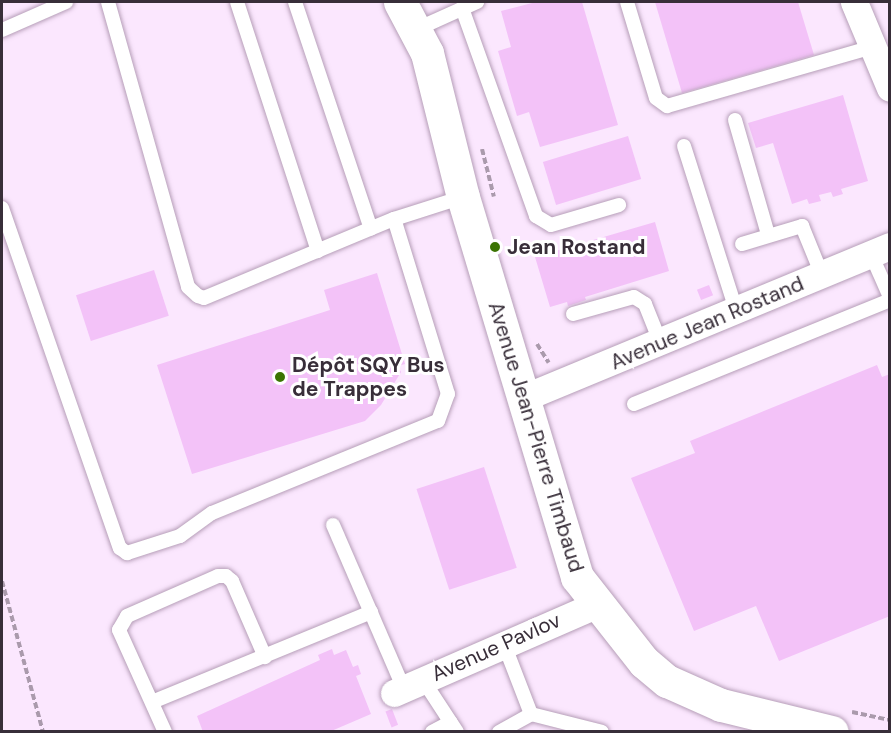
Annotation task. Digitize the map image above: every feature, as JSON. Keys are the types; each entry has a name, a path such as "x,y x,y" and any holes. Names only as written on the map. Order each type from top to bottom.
{"street":[{"name":"Avenue Jean-Pierre Timbaud","path":"400,2 417,29 570,562 598,604 644,662 667,681 721,705 837,721"},
{"path":"854,2 890,88"},
{"name":"Avenue Jean Rostand","path":"523,398 661,344 880,250"},
{"name":"Avenue Pavlov","path":"407,687 598,604"}],"lane":[{"path":"2,30 66,2"},
{"path":"108,2 188,287 204,298 394,219 464,197"},
{"path":"237,2 318,251"},
{"path":"296,2 371,229"},
{"path":"417,29 477,2"},
{"path":"627,2 656,98 667,105 873,47"},
{"path":"462,8 536,216 551,225 619,205"},
{"path":"735,120 768,234"},
{"path":"684,146 736,310"},
{"path":"2,208 120,548 127,553 180,536 212,513 438,421 448,394 394,219"},
{"path":"742,244 799,225 804,227 822,275"},
{"path":"634,404 890,298 880,250"},
{"path":"573,314 634,297 645,304 661,344"},
{"path":"333,525 407,687 454,727"},
{"path":"165,732 119,630 127,616 218,576 232,581 265,657"},
{"path":"152,702 371,612"},
{"path":"504,644 531,714"},
{"path":"499,732 531,714 602,732"},
{"path":"432,732 454,727"}],"path":[{"path":"2,581 43,732"},
{"path":"837,721 890,720"}],"building":[{"path":"536,2 582,2 618,125 540,147 529,112 517,116 498,51 511,47 501,11"},
{"path":"655,2 798,2 814,55 682,93"},
{"path":"843,95 868,181 841,189 843,194 833,197 831,192 819,195 821,201 809,204 807,199 792,204 773,143 756,148 748,123"},
{"path":"628,136 641,179 556,205 543,162"},
{"path":"655,222 669,271 585,297 586,300 568,306 567,302 550,307 535,257"},
{"path":"154,270 169,316 91,341 76,295"},
{"name":"Dépôt SQY Bus de Trappes","path":"377,273 405,364 398,366 401,372 381,405 365,421 192,474 157,365 330,310 324,290"},
{"path":"709,285 713,295 701,300 697,290"},
{"path":"877,365 882,377 890,374 890,616 779,661 756,606 694,631 631,478 695,453 690,441"},
{"path":"484,467 517,568 449,590 416,489"},
{"path":"332,649 334,655 346,650 353,667 358,665 361,674 356,676 371,714 329,732 203,732 197,716 320,660 318,655"},
{"path":"392,709 398,725 392,727 385,712"}],"place":[{"name":"Jean Rostand","path":"495,247"},
{"name":"Dépôt SQY Bus de Trappes","path":"280,377"}]}
